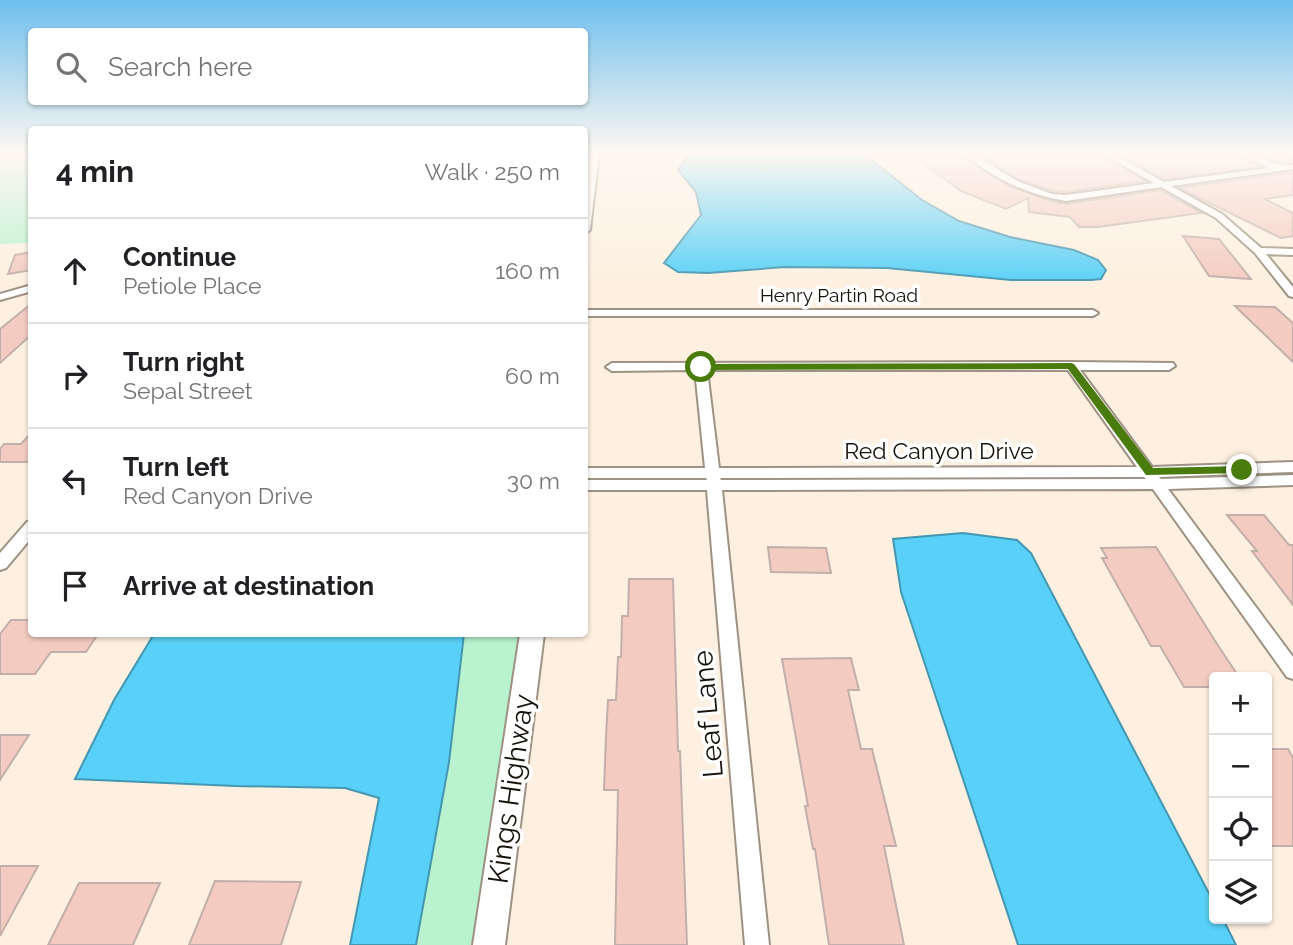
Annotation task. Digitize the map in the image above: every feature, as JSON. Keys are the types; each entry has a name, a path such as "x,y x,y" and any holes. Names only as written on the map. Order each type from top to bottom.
{"street":[{"path":"1051,197 1072,197"},
{"path":"1187,197 1219,216 1258,251 1293,294"},
{"path":"1258,251 1293,252"},
{"path":"0,297 28,289"},
{"name":"Henry Partin Road","path":"588,313 1093,313"},
{"path":"1071,366 1293,671"},
{"path":"612,367 1169,366"},
{"name":"Leaf Lane","path":"701,367 714,479 757,945"},
{"name":"Red Canyon Drive","path":"1154,478 1293,467"},
{"name":"Red Canyon Drive","path":"588,473 714,479"},
{"name":"Red Canyon Drive","path":"588,485 714,479 1293,480"},
{"path":"0,564 28,531"},
{"name":"Kings Highway","path":"489,945 532,637"}],"green space":[{"path":"0,197 28,197 28,243 0,244"},
{"path":"464,637 519,637 472,945 416,945 449,762"}],"water":[{"path":"697,197 918,197 959,221 1010,237 1074,250 1098,260 1106,270 1101,279 1091,280 1011,280 887,268 785,267 708,273 678,272 664,263 701,215"},
{"path":"963,533 1017,540 1031,553 1209,893 1209,924 1226,924 1236,945 1018,945 901,592 893,539"},
{"path":"152,637 464,637 449,762 416,945 350,945 379,798 345,788 75,779 114,700"}],"building":[{"path":"976,197 1040,197 1066,204 1112,197 1173,197 1201,213 1098,227 1079,227 1070,217 1029,212 1028,198 1006,209"},
{"path":"1198,197 1278,197 1265,199 1293,213 1293,236 1281,238"},
{"path":"1183,236 1219,239 1251,279 1209,276"},
{"path":"28,253 28,271 8,274 15,255"},
{"path":"28,306 28,338 0,363 0,329"},
{"path":"1235,306 1275,307 1293,323 1293,362"},
{"path":"28,436 28,462 0,462 0,449 4,444 21,444"},
{"path":"1227,515 1264,515 1289,545 1293,545 1293,605 1252,551 1257,551"},
{"path":"768,547 826,548 831,573 771,572"},
{"path":"1156,547 1236,672 1209,672 1209,687 1184,687 1160,646 1151,646 1102,558 1107,558 1101,548"},
{"path":"629,579 673,579 687,945 615,945 618,790 604,790 606,736 608,700 616,700 622,616 628,616"},
{"path":"11,620 28,620 28,637 96,637 86,652 51,652 35,674 0,674 0,634"},
{"path":"851,658 859,690 848,690 861,749 872,749 896,846 884,846 904,945 829,945 782,659"},
{"path":"0,735 29,735 0,780"},
{"path":"1272,749 1288,749 1293,758 1293,846 1272,846"},
{"path":"0,866 38,866 0,936"},
{"path":"215,881 301,882 281,945 189,945"},
{"path":"79,883 160,883 133,945 48,945"}],"route":[{"path":"701,367 1071,366 1150,472 1242,470"}]}
